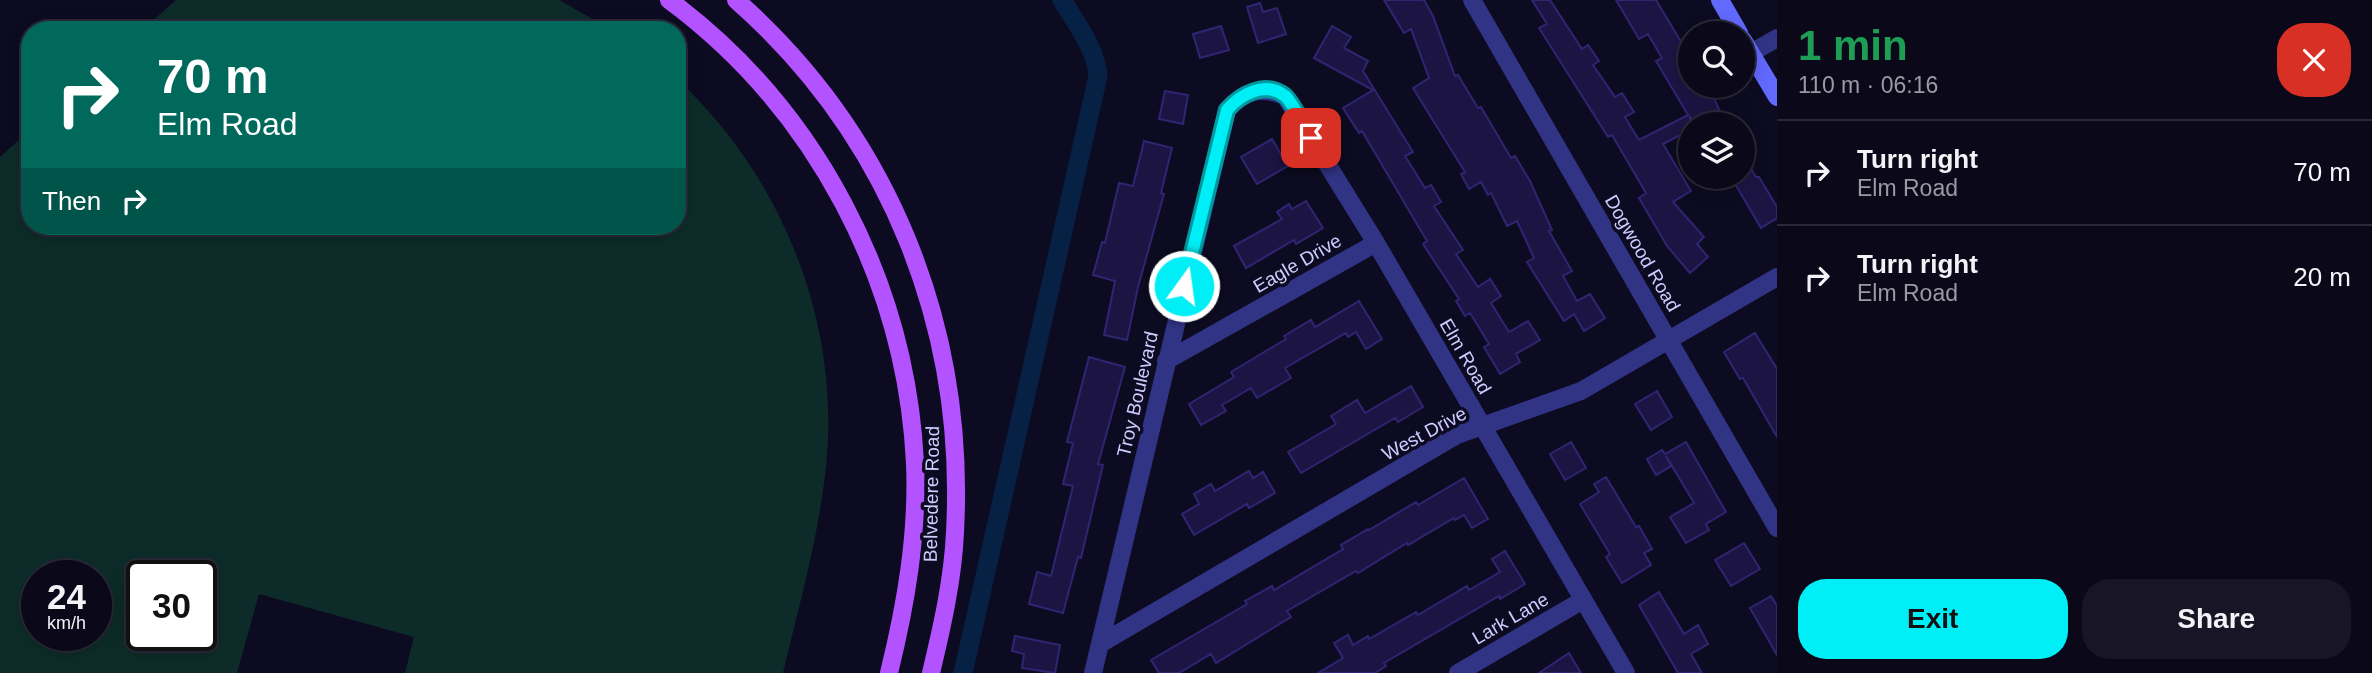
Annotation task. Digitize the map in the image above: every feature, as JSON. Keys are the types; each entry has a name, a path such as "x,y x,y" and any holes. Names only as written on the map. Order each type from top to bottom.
{"main road":[{"name":"Belvedere Road","path":"669,0 743,64 801,134 820,161 852,218 888,307 909,400 915,464 908,585 889,673"},
{"name":"Belvedere Road","path":"736,0 796,60 852,134 900,220 932,309 952,403 957,467 953,564 931,673"}],"street":[{"name":"Dogwood Road","path":"1472,0 1777,527"},
{"path":"1720,0 1732,21"},
{"path":"1755,44 1777,37"},
{"path":"1755,60 1777,97"},
{"name":"Elm Road","path":"1247,93 1273,91 1285,96 1376,243 1626,673"},
{"name":"Troy Boulevard","path":"1093,673 1227,110 1247,93"},
{"name":"Eagle Drive","path":"1166,361 1376,243"},
{"name":"West Drive","path":"1100,644 1457,435 1581,391 1777,277"},
{"name":"Lark Lane","path":"1458,673 1583,600"}],"green space":[{"path":"176,0 559,0 596,21 152,21"},
{"path":"686,88 714,118 747,160 774,206 796,255 813,306 824,359 828,412 826,466 819,518 783,673 405,673 414,637 259,594 237,673 0,673 0,157 21,138 21,235 686,235"}],"building":[{"path":"1384,0 1424,0 1433,16 1455,76 1458,75 1478,108 1481,107 1511,158 1515,156 1530,181 1552,230 1549,231 1572,271 1563,276 1577,301 1590,294 1605,318 1584,331 1574,314 1564,321 1527,262 1534,258 1517,221 1507,226 1491,193 1488,195 1481,182 1469,189 1461,174 1465,172 1413,88 1429,78 1411,29 1404,33"},
{"path":"1532,0 1550,0 1582,49 1588,45 1599,61 1593,65 1615,97 1622,93 1634,112 1625,117 1639,140 1678,120 1678,136 1663,144 1678,169 1678,189 1691,191 1673,202 1704,237 1697,244 1708,257 1690,273 1667,246 1639,198 1646,193 1612,135 1608,137 1539,28 1547,24"},
{"path":"1616,0 1656,0 1678,37 1678,98 1714,98 1720,112 1686,112 1656,61 1662,58 1648,34 1639,39"},
{"path":"1260,3 1263,12 1277,8 1286,34 1258,43 1247,7"},
{"path":"1221,26 1229,50 1200,58 1193,34"},
{"path":"1332,26 1351,37 1344,48 1368,61 1363,71 1413,152 1405,156 1425,188 1431,185 1441,202 1434,206 1463,250 1456,254 1478,287 1490,279 1501,296 1491,303 1509,332 1528,321 1540,340 1516,354 1520,362 1500,374 1484,347 1489,344 1470,313 1465,316 1456,301 1459,299 1423,244 1427,241 1362,131 1359,133 1343,108 1373,90 1314,58"},
{"path":"1165,91 1188,95 1183,124 1159,119"},
{"path":"1272,139 1288,166 1257,184 1241,157"},
{"path":"1144,141 1172,148 1161,193 1164,194 1138,287 1127,340 1104,335 1115,281 1093,275 1102,242 1105,243 1119,183 1133,186"},
{"path":"1755,175 1759,177 1777,207 1777,218 1761,228 1738,189 1755,189"},
{"path":"1306,201 1323,228 1296,244 1294,240 1246,268 1234,246 1282,219 1277,212 1289,204 1292,209"},
{"path":"1359,301 1382,339 1366,349 1356,332 1348,337 1346,333 1285,368 1291,378 1257,398 1251,388 1222,405 1226,411 1201,425 1189,404 1234,377 1231,372 1286,339 1284,336 1311,320 1315,327"},
{"path":"1755,333 1777,369 1777,437 1743,378 1740,379 1724,352"},
{"path":"1089,357 1125,367 1098,464 1103,465 1081,558 1078,557 1063,613 1029,604 1037,572 1051,576 1073,486 1063,484 1073,443 1067,442"},
{"path":"1411,386 1423,407 1398,422 1395,418 1301,473 1288,452 1336,424 1331,416 1357,400 1365,413"},
{"path":"1657,391 1672,417 1651,430 1635,404"},
{"path":"1571,442 1586,468 1565,480 1550,454"},
{"path":"1686,442 1726,512 1706,524 1709,530 1686,543 1670,517 1694,503 1666,456 1671,466 1656,475 1647,459 1662,450 1665,454"},
{"path":"1249,471 1253,478 1263,472 1275,493 1249,508 1247,504 1194,535 1182,514 1199,504 1194,494 1211,484 1215,491"},
{"path":"1606,477 1652,549 1644,553 1651,565 1622,583 1606,557 1610,554 1580,504 1599,492 1594,484"},
{"path":"1464,478 1488,519 1472,528 1464,515 1455,520 1454,518 1287,611 1291,617 1216,663 1211,654 1179,673 1159,673 1151,660 1247,604 1245,601 1272,586 1274,590 1343,549 1341,545 1368,529 1416,502 1418,505"},
{"path":"1744,543 1760,569 1731,586 1715,560"},
{"path":"1505,551 1525,584 1500,599 1499,596 1384,663 1386,666 1375,673 1318,673 1343,658 1334,643 1348,635 1353,645 1368,636 1369,639 1416,612 1418,615 1467,586 1469,590 1500,572 1492,559"},
{"path":"1659,592 1684,634 1698,625 1708,644 1691,654 1702,673 1678,673 1639,605"},
{"path":"1771,596 1777,606 1777,655 1750,608"},
{"path":"1015,636 1060,645 1055,673 1022,668 1024,654 1012,651"},
{"path":"1569,653 1581,673 1539,673"}],"waterway":[{"path":"963,673 1098,76 1094,56 1062,0"}],"route":[{"path":"1184,286 1227,110 1247,93 1273,91 1285,96 1311,138"}]}
